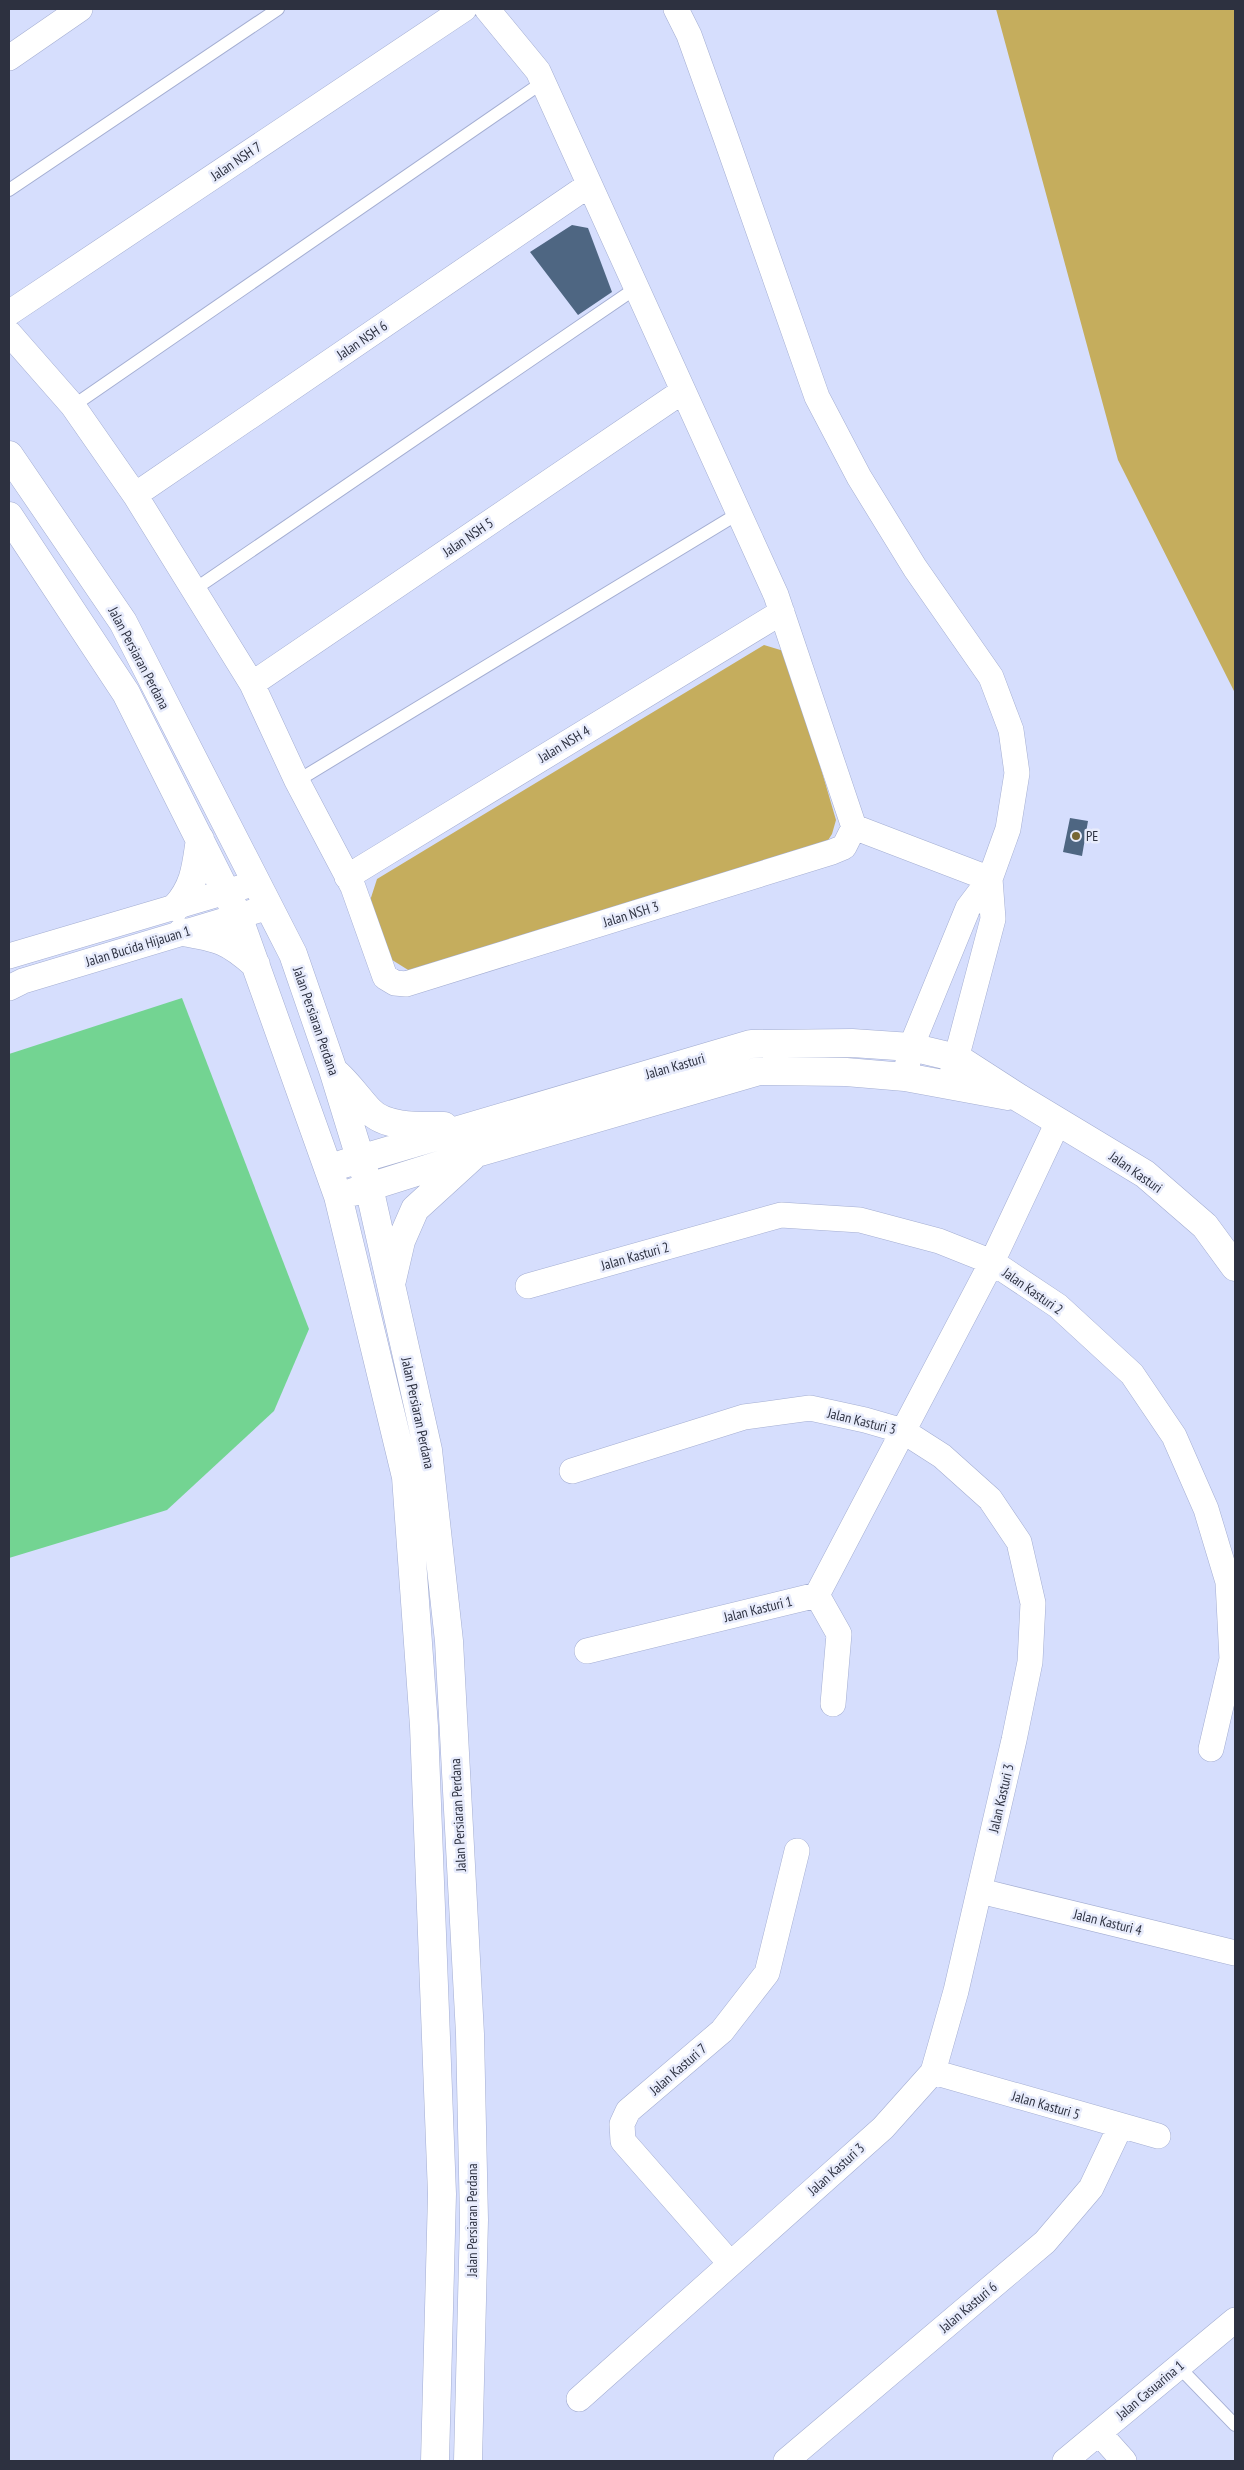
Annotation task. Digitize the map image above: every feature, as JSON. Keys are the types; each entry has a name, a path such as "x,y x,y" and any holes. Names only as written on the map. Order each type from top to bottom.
{"main road":[{"name":"Jalan Persiaran Perdana","path":"9,455 123,622 293,954 333,1070 369,1187 428,1450 448,1641 470,2044 474,2220 468,2461"},
{"name":"Jalan Persiaran Perdana","path":"9,516 126,693 233,904 330,1168 406,1477 424,1726 442,2194 435,2461"},
{"path":"200,839 191,884 179,919 232,944 256,965"},
{"name":"Jalan Kasturi","path":"330,1168 751,1044 852,1043 911,1047 957,1058 1145,1174 1205,1226 1235,1267"},
{"path":"333,1070 354,1090 370,1112 399,1126 471,1126"},
{"name":"Jalan Kasturi","path":"338,1196 477,1153 759,1071 846,1072 905,1077 1019,1098"},
{"path":"390,1286 401,1241 415,1209 477,1153"}],"street":[{"path":"9,58 80,9"},
{"name":"Jalan NSH 7","path":"9,313 464,9"},
{"path":"487,9 538,71 776,595 854,827 990,879"},
{"path":"676,9 689,35 817,397 859,477 915,568 991,678 1011,730 1017,773 1008,829 990,879 968,908 911,1047 905,1077"},
{"name":"Jalan NSH 6","path":"135,494 590,185"},
{"path":"9,333 73,406 135,494 195,588 252,684 297,781 347,877"},
{"name":"Jalan NSH 5","path":"252,684 683,391"},
{"name":"Jalan NSH 4","path":"347,877 782,612"},
{"name":"Jalan NSH 3","path":"347,877 385,976 395,983 406,984 832,852 844,847 854,827"},
{"path":"948,1086 993,919 990,879"},
{"name":"Jalan Bucida Hijauan 1","path":"9,956 179,919 263,895"},
{"name":"Jalan Bucida Hijauan 1","path":"9,988 179,919"},
{"path":"833,1704 839,1634 817,1595 992,1262 1058,1122"},
{"name":"Jalan Kasturi 2","path":"528,1286 781,1215 860,1220 939,1241 992,1262 1058,1306 1132,1374 1174,1436 1206,1509 1228,1582 1232,1660 1212,1749"},
{"name":"Jalan Kasturi 3","path":"572,1471 744,1417 810,1408 865,1420 903,1431 942,1456 990,1499 1019,1542 1033,1603 1030,1662 980,1891 956,1991 933,2072 883,2128 730,2262 579,2399"},
{"name":"Jalan Kasturi 1","path":"587,1651 817,1595"},
{"name":"Jalan Kasturi 7","path":"730,2262 623,2141 622,2124 628,2111 722,2031 768,1973 797,1850"},
{"name":"Jalan Kasturi 4","path":"980,1891 1235,1953"},
{"name":"Jalan Kasturi 5","path":"933,2072 1120,2127 1158,2136"},
{"name":"Jalan Kasturi 6","path":"786,2461 1046,2242 1091,2188 1120,2127"},
{"name":"Jalan Casuarina 1","path":"1064,2461 1235,2320"},
{"path":"1099,2433 1124,2461"}],"lane":[{"path":"9,190 278,9"},
{"path":"73,406 543,82"},
{"path":"195,588 636,288"},
{"path":"297,781 739,514"},
{"path":"1178,2366 1235,2425"}],"shaded area":[{"path":"996,9 1235,9 1235,693 1118,460"},
{"path":"764,645 787,652 836,820 832,834 825,845 413,973 389,958 368,907 377,879"},
{"path":"182,998 309,1329 274,1411 167,1510 9,1558 9,1054"}],"building":[{"path":"572,225 588,228 612,292 578,315 530,252"},
{"name":"PE","path":"1070,818 1088,821 1082,856 1063,852"}],"place":[{"name":"PE","path":"1076,836"}]}
